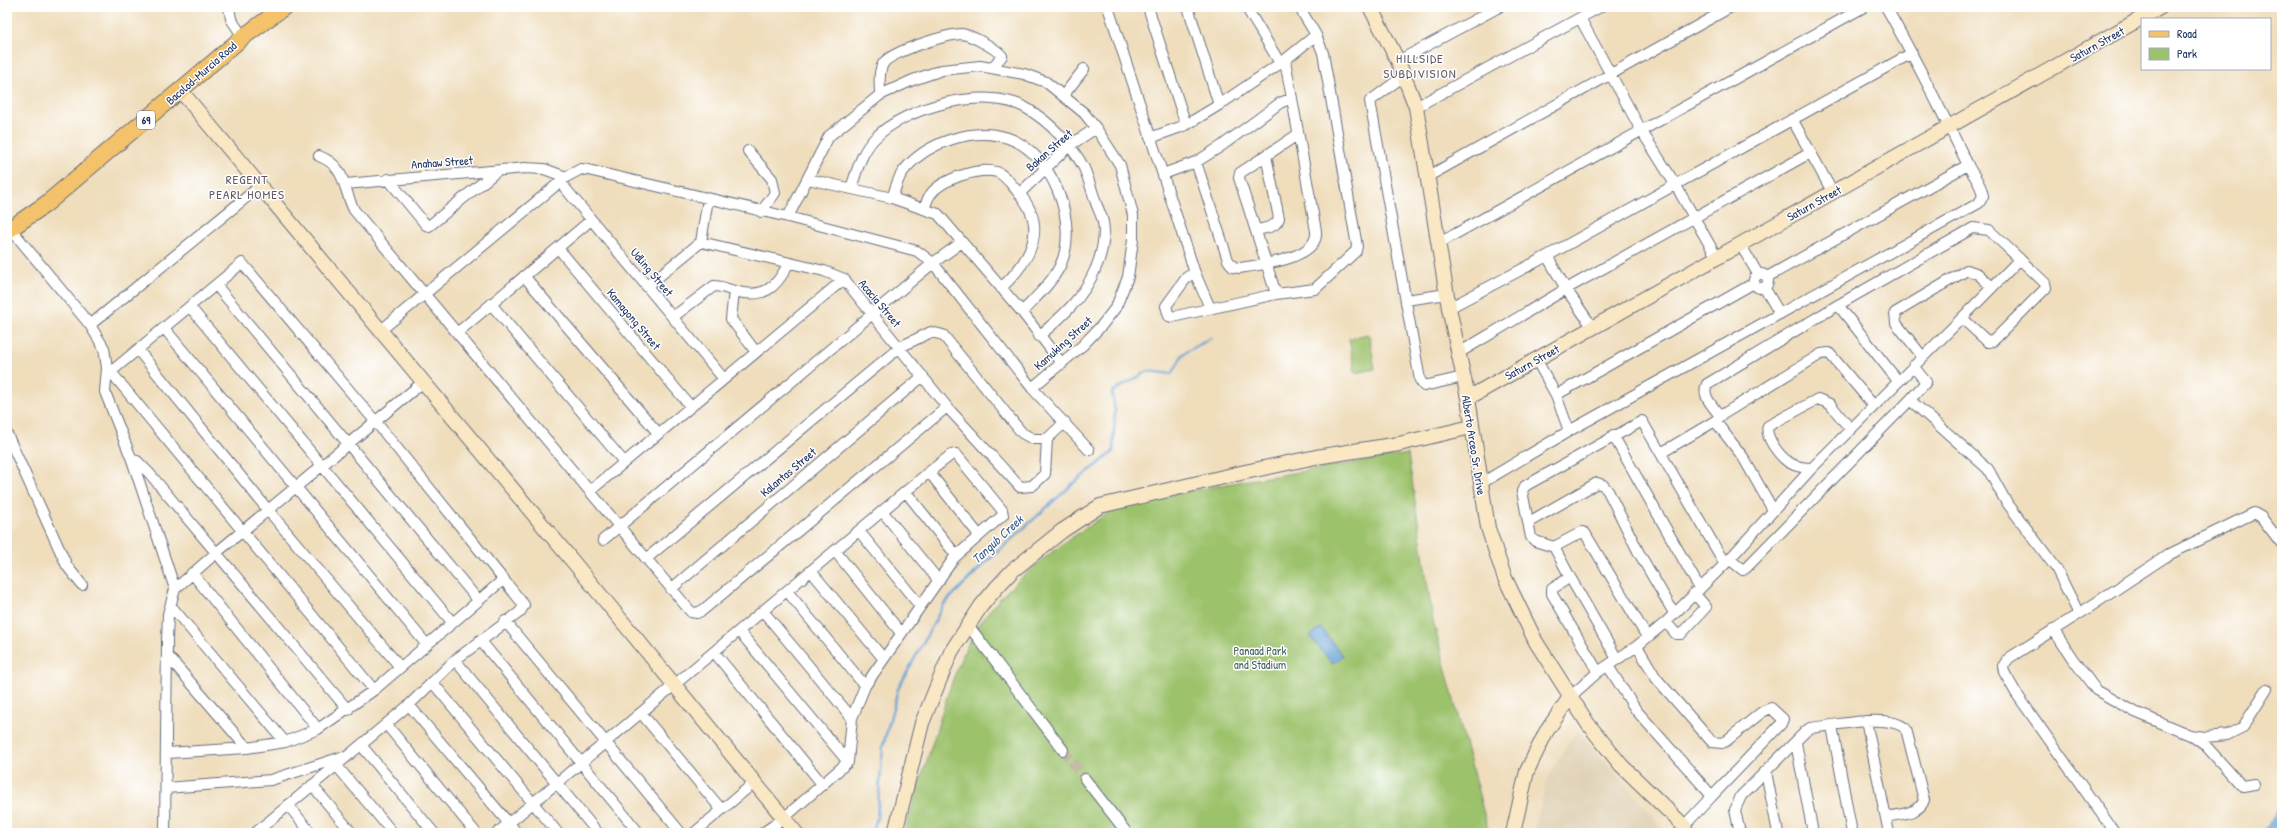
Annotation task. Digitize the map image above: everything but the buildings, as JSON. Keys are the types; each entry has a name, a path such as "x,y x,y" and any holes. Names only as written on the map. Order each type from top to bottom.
{"main road":[{"name":"Bacolod-Murcia Road","path":"9,230 46,204 243,37 284,7"}],"street":[{"path":"229,7 232,19 243,37"},
{"path":"1108,7 1195,273 1210,308"},
{"path":"1148,7 1186,125"},
{"path":"1188,7 1219,105"},
{"path":"1196,162 1228,260 1233,267 1239,268 1265,264 1302,254 1316,235 1297,135 1292,98 1282,61 1246,7"},
{"path":"1195,273 1187,277 1176,290 1166,306 1167,312 1172,317 1276,294 1315,289 1356,251 1357,246 1323,53 1316,35 1299,7"},
{"name":"Alberto Arceo Sr. Drive","path":"1370,7 1405,75 1416,107 1457,354 1464,377 1468,398 1470,427 1488,528 1504,576 1536,642 1588,724 1621,765 1685,830"},
{"path":"1398,61 1499,7"},
{"path":"1416,107 1600,7"},
{"path":"1427,177 1731,7"},
{"path":"1439,243 1864,7"},
{"path":"1480,484 1570,431 1979,203 1983,196 1981,185 1968,165 1950,126 1886,7"},
{"name":"Saturn Street","path":"2141,18 2161,7"},
{"path":"1580,18 1641,130 1675,184 1716,256"},
{"name":"Saturn Street","path":"1468,398 1593,328 1716,256 1833,193 2141,18"},
{"path":"880,95 880,70 887,59 941,38 963,34 998,50 1002,56 992,68"},
{"path":"1150,138 1186,125 1219,105 1316,35"},
{"path":"1449,308 1547,256 1912,53"},
{"name":"Kamuking Street","path":"788,217 829,136 880,95 912,80 942,70 980,66 1024,74 1046,82 1084,113 1096,128 1120,165 1133,215 1134,240 1128,277 1116,307 1102,325 1062,364 1032,388"},
{"path":"1063,96 1084,69"},
{"path":"1405,75 1370,101 1422,384 1424,386 1464,377"},
{"path":"181,91 422,383 575,564 796,833"},
{"path":"1163,174 1196,162 1220,147 1280,103 1292,98"},
{"path":"851,188 860,159 874,139 893,125 917,113 944,103 998,99 1025,107 1048,124 1069,146 1085,172 1103,223 1101,249 1095,270 1070,309 1039,336"},
{"path":"1792,120 1833,193"},
{"name":"Bakan Street","path":"1020,193 1069,146 1096,128"},
{"path":"892,198 902,174 922,155 943,143 964,135 1008,138 1027,148 1046,169 1059,192 1065,213 1067,248 1060,266 1049,282 1022,312"},
{"path":"1276,294 1265,264 1256,230 1239,178 1240,173 1297,135"},
{"path":"748,151 774,184 775,193 760,212"},
{"path":"1457,354 1566,289 1695,219 1810,153"},
{"path":"319,156 330,160 342,175 346,184 348,198 354,210 691,612 697,613 704,610 947,407"},
{"path":"1256,230 1274,226 1278,223 1279,218 1266,156"},
{"path":"1556,395 1968,165"},
{"name":"Anahaw Street","path":"346,184 498,170 544,169 563,180"},
{"path":"380,331 425,296 563,180 581,169 588,170 708,200 788,217 917,251 933,264 1032,388 1065,422 1089,450"},
{"path":"388,179 426,225 429,226 498,170"},
{"path":"924,209 930,195 942,183 960,176 978,172 998,172 1020,193 1027,203 1033,219 1035,235 1029,254 1020,271 1001,288"},
{"path":"808,179 892,198 938,214 1022,312 1062,364"},
{"name":"Udling Street","path":"563,180 591,220 724,380"},
{"path":"90,326 259,187"},
{"path":"647,286 702,242 708,200"},
{"path":"456,333 591,220"},
{"path":"1773,510 1743,456 1717,418 1705,395 1704,390 1707,384 1838,305 1973,228 1989,230 2042,280 2046,288 1998,336 1988,342 1962,318"},
{"path":"9,230 90,326 104,348 109,374 105,392 132,460 175,589"},
{"name":"Acacia Street","path":"702,242 788,264 824,271 844,279 871,315 900,347 947,407 1023,488 1032,486 1045,474 1047,439"},
{"path":"603,540 618,525 871,315 962,242"},
{"path":"1740,244 1780,314"},
{"name":"Kamagong Street","path":"558,248 691,407"},
{"path":"1547,256 1566,289 1593,328"},
{"path":"1513,833 1527,771 1546,732 1570,697 1598,672 1608,666 1616,658 1637,646 1666,622 1727,561 1812,468 1922,356 1962,318 1991,286 2020,260"},
{"path":"109,374 242,263 375,421 524,605 520,612 505,621 455,660 433,683 408,705 288,805 266,830 255,833"},
{"path":"673,317 714,286 757,295 768,290 780,280 788,264"},
{"path":"1922,356 1896,323 1895,313 1967,270 1978,274 1991,286"},
{"path":"524,276 658,433"},
{"path":"590,491 844,279"},
{"path":"216,285 478,600"},
{"path":"734,291 731,319 756,352"},
{"path":"1406,300 1447,294"},
{"path":"491,304 624,462"},
{"path":"1838,305 1898,381"},
{"path":"190,307 452,622"},
{"path":"164,328 427,645"},
{"path":"646,559 900,347 931,332 943,335 1022,433 1033,439 1047,439 1065,422"},
{"path":"138,350 268,510 400,667"},
{"path":"1661,452 1821,354 1829,353 1834,356 1874,406"},
{"path":"1536,359 1556,395 1570,431"},
{"path":"1616,658 1554,547 1533,540 1529,532 1529,522 1522,491 1525,486 1614,435 1642,421 1727,561 1743,570 1926,382 1913,366"},
{"path":"109,374 243,531 374,690"},
{"name":"Kalantas Street","path":"671,588 923,376"},
{"path":"165,833 167,655 170,606 175,589 295,487 422,383"},
{"path":"1812,468 1801,468 1788,462 1767,438 1766,432 1768,426 1818,399 1830,404 1851,430"},
{"path":"1910,400 1988,469 2005,500 2056,568 2079,614"},
{"path":"894,833 922,723 951,652 981,606 1012,571 1062,531 1100,506 1316,457 1399,444 1470,427"},
{"path":"7,434 67,566 82,585"},
{"path":"1614,435 1706,607 1689,628 1681,634 1676,634 1666,622"},
{"path":"497,833 929,472 951,455 956,454 1002,510 1003,515 956,555 939,581 882,658 865,686 852,718 848,762 784,818 763,833"},
{"path":"132,460 137,461 150,474 348,710"},
{"path":"929,472 979,535"},
{"path":"1529,522 1597,483 1602,485 1608,491 1639,553 1674,613"},
{"path":"906,492 956,555"},
{"path":"882,511 939,581"},
{"path":"2115,833 2016,693 2004,672 2003,666 2009,658 2168,555 2254,513 2261,517 2282,544"},
{"path":"859,531 920,606"},
{"path":"1554,547 1582,532 1585,533 1647,637"},
{"path":"835,551 901,632"},
{"path":"811,571 882,658"},
{"path":"192,573 318,729"},
{"path":"1570,577 1556,585 1552,589 1552,594 1598,672"},
{"path":"166,754 246,748 285,742 318,729 348,710 374,690 504,579"},
{"path":"787,591 865,686"},
{"path":"170,606 285,742"},
{"path":"763,611 852,718"},
{"path":"505,621 682,833"},
{"path":"968,625 1063,750"},
{"path":"2053,629 2096,690 2135,712 2190,735 2206,746 2241,785 2254,784"},
{"path":"740,631 848,762"},
{"path":"480,640 639,833"},
{"path":"1637,646 1656,678 1712,742 1722,743 1726,741 1762,712 1771,708 1783,719 1781,724 1712,796 1685,830"},
{"path":"714,652 823,785"},
{"path":"167,655 246,748"},
{"path":"455,660 598,833"},
{"path":"1608,666 1636,710 1712,796"},
{"path":"433,683 558,833"},
{"path":"2190,735 2205,737 2227,735 2243,727 2267,689"},
{"path":"408,705 517,833"},
{"path":"641,713 721,809"},
{"path":"1866,721 1889,833"},
{"path":"1740,833 1735,810 1736,803 1741,796 1810,728 1866,721 1898,722 1906,729 1924,800 1923,805 1918,809 1886,817"},
{"path":"386,724 476,833"},
{"path":"1832,726 1852,833"},
{"path":"1796,743 1813,833"},
{"path":"361,745 434,833"},
{"path":"166,788 271,780 346,757"},
{"path":"336,765 393,833"},
{"path":"1766,772 1778,833"},
{"path":"1085,779 1127,833"},
{"path":"694,833 755,782"},
{"path":"312,785 352,833"},
{"path":"288,805 311,833"}],"shaded area":[{"path":"1577,729 1667,833 1533,833 1548,776"}],"green space":[{"path":"1369,334 1375,369 1355,373 1349,338"},
{"name":"Panaad Park and Stadium","path":"1408,454 1433,621 1489,833 904,833 952,682 964,652 980,623 990,610 1018,580 1050,554 1117,507 1127,503 1238,482"}],"water":[{"path":"1321,628 1343,656 1332,664 1310,636"}],"waterway":[{"name":"Tangub Creek","path":"872,833 877,818 883,746 898,689 944,604 984,564 1075,482 1113,452 1115,411 1112,392 1148,371 1172,374 1183,354 1211,338"},
{"path":"2270,833 2282,815"}],"tunnel":[{"path":"1063,750 1085,779"}],"district":[{"name":"HILLSIDE SUBDIVISION","path":"1420,66"},
{"name":"REGENT PEARL HOMES","path":"247,186"}]}
